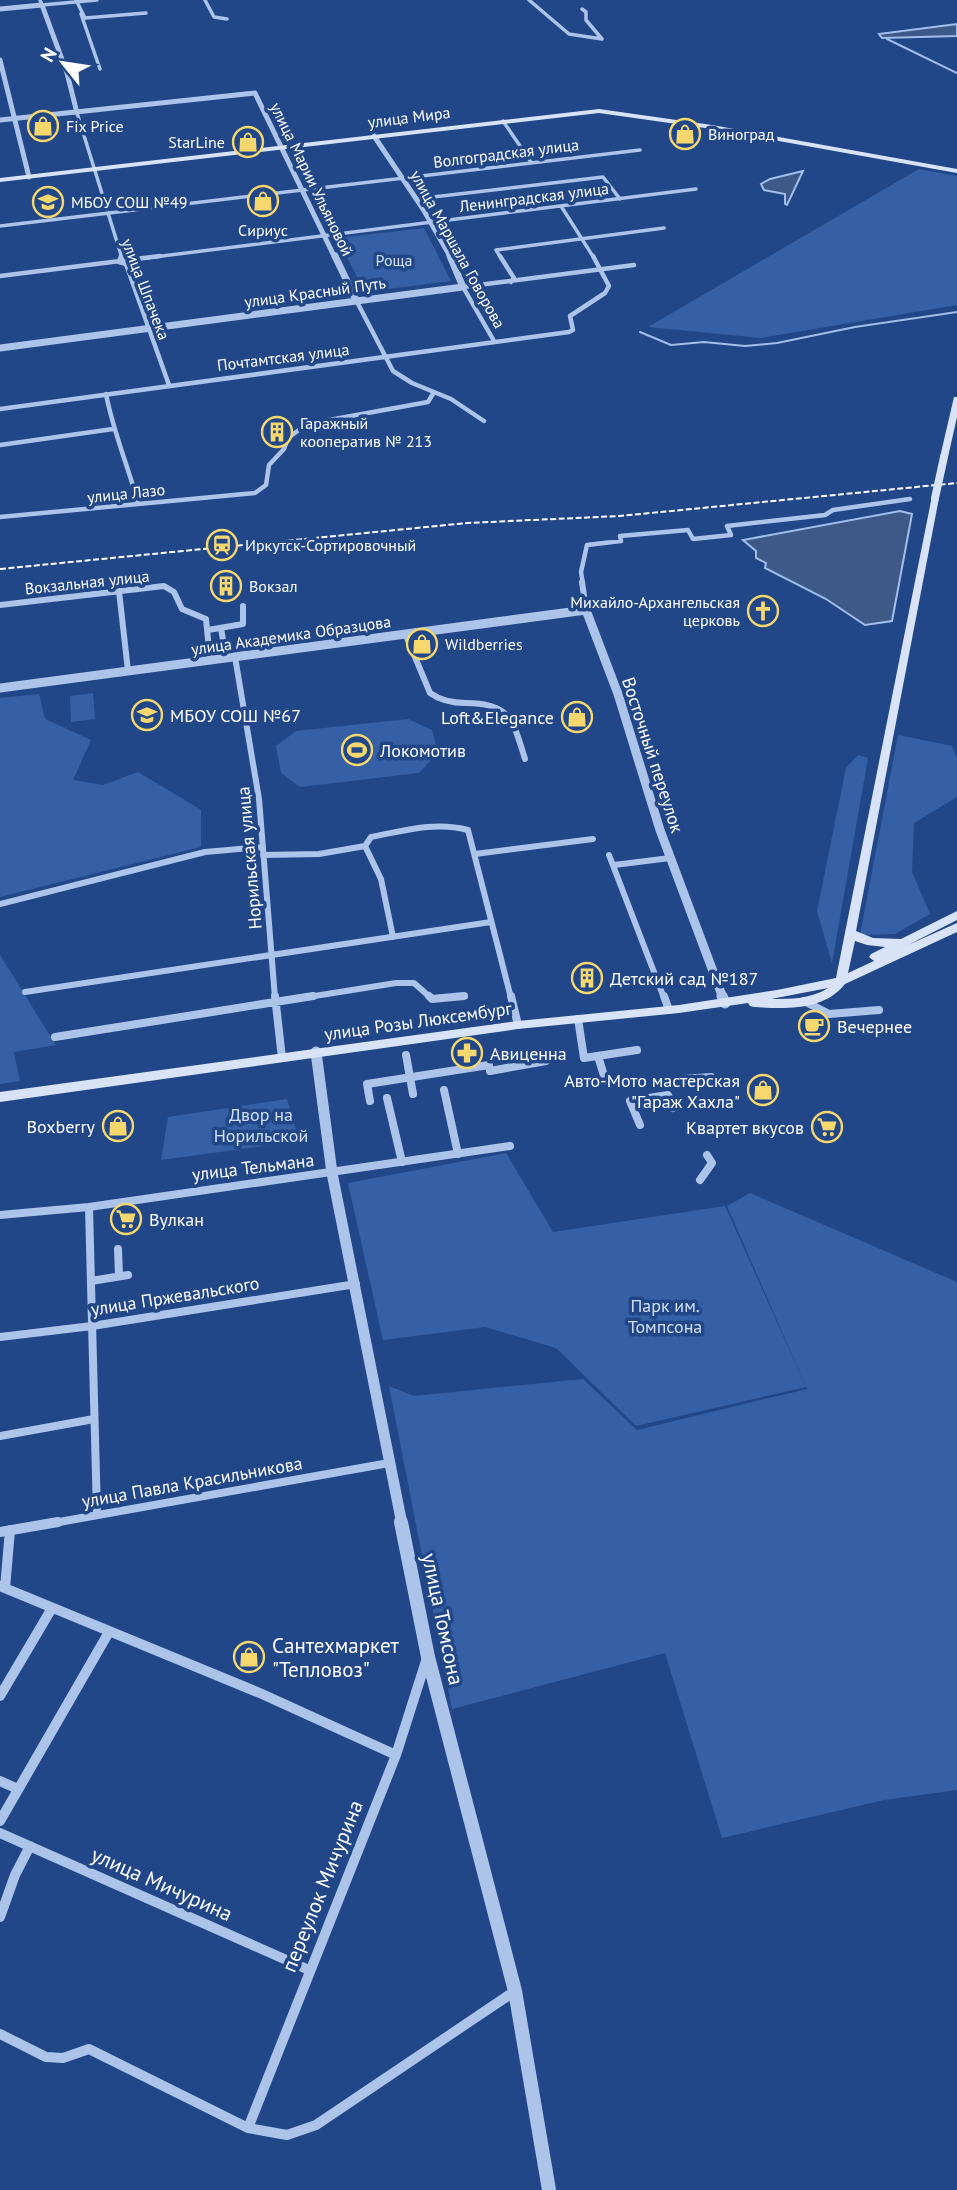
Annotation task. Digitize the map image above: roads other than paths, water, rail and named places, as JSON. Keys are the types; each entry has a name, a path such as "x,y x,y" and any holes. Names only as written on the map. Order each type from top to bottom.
{"main road":[{"name":"улица Мира","path":"0,180 583,111 609,111 957,171"},
{"path":"725,1003 781,1004 804,1000 833,991 841,981 935,498 957,399"},
{"name":"улица Розы Люксембург","path":"841,981 846,974 903,942 955,922"},
{"name":"улица Розы Люксембург","path":"0,1097 517,1025 725,1003 841,981 955,922"},
{"path":"851,933 875,943 903,942"}],"street":[{"path":"0,9 41,3 97,0"},
{"path":"205,0 214,18 227,19"},
{"path":"529,0 568,36 586,40 602,39 586,20 586,12 582,9"},
{"path":"77,1 85,18 146,13"},
{"path":"77,1 100,69"},
{"name":"улица Шпачека","path":"41,3 66,73 68,89 96,169 107,214 169,385"},
{"path":"0,60 29,177"},
{"name":"улица Марии Ульяновой","path":"77,113 254,93 383,356 397,375 451,399 484,421"},
{"path":"0,120 77,113"},
{"path":"503,121 531,162"},
{"name":"улица Маршала Говорова","path":"374,135 430,223 494,341"},
{"name":"Волгоградская улица","path":"0,226 640,150"},
{"path":"416,199 603,177 620,199"},
{"name":"Ленинградская улица","path":"124,262 696,189"},
{"path":"561,206 600,270"},
{"path":"510,282 513,278 496,250 664,228"},
{"path":"0,276 124,262"},
{"name":"улица Красный Путь","path":"0,348 634,265"},
{"name":"Почтамтская улица","path":"0,409 569,332 573,330 570,316 605,293 609,286 600,270"},
{"name":"улица Лазо","path":"0,517 255,493 265,489 269,483 269,464 284,449 288,438 297,429 307,424 428,402 434,392"},
{"path":"106,394 113,429 131,473 138,503"},
{"path":"0,445 113,429"},
{"name":"Восточный переулок","path":"725,1003 670,858 618,694 586,610 581,572 587,545 621,541 620,536 688,530 693,539 731,535 727,526 825,515 833,510 910,499"},
{"name":"Вокзальная улица","path":"0,605 164,586 174,592 178,607 183,611 203,616 208,630"},
{"path":"119,591 128,671"},
{"path":"211,660 208,630 243,624 243,606"},
{"name":"улица Академика Образцова","path":"0,688 586,610"},
{"name":"Норильская улица","path":"221,628 231,658 259,799 282,1058"},
{"path":"405,633 429,691 444,700 485,704 504,710 511,720 525,759"},
{"path":"0,904 205,852 318,854 365,846 371,837 458,826 468,830 517,1025"},
{"path":"475,854 593,839"},
{"path":"365,846 379,867 387,890 393,937"},
{"path":"609,855 669,1010"},
{"path":"614,865 670,858"},
{"path":"25,992 491,922"},
{"path":"55,1037 409,982 420,986 432,999 465,996"},
{"path":"804,1000 830,1014 879,1010"},
{"path":"579,1019 584,1058 638,1050"},
{"name":"улица Томсона","path":"316,1052 332,1173 428,1657 515,1991 549,2190"},
{"path":"406,1055 413,1094"},
{"path":"598,1056 605,1079"},
{"path":"370,1101 367,1084 546,1061"},
{"path":"682,1079 710,1077"},
{"path":"444,1090 458,1154"},
{"path":"640,1125 630,1101 668,1095 673,1108"},
{"path":"387,1098 402,1162"},
{"name":"улица Тельмана","path":"0,1215 89,1207 510,1146"},
{"path":"701,1180 712,1163 707,1154"},
{"path":"89,1207 97,1514"},
{"path":"91,1281 123,1275 118,1249"},
{"name":"улица Пржевальского","path":"0,1338 356,1284"},
{"path":"0,1436 94,1419"},
{"name":"улица Павла Красильникова","path":"5,1531 389,1463"},
{"path":"5,1531 2,1587 262,1694 396,1755"},
{"path":"0,1696 52,1608"},
{"path":"0,1821 109,1632"},
{"name":"переулок Мичурина","path":"248,2128 396,1755 428,1657"},
{"path":"0,1781 18,1789"},
{"name":"улица Мичурина","path":"0,1833 309,1970"},
{"path":"0,1917 15,1875 30,1846"},
{"path":"0,2034 31,2051 55,2058 66,2058 89,2049 248,2128 287,2135 316,2125 515,1991"}],"waterway":[{"path":"887,39 957,73"},
{"path":"640,332 671,345 704,342 745,346 777,343 855,327 957,312"}],"railway":[{"path":"0,569 467,523 620,516 957,483"}],"place":[{"name":"Fix Price","path":"43,126"},
{"name":"Виноград","path":"685,134"},
{"name":"StarLine","path":"248,142"},
{"name":"Сириус","path":"263,201"},
{"name":"МБОУ СОШ №49","path":"48,202"},
{"name":"Гаражный кооператив № 213","path":"277,432"},
{"name":"Иркутск-Сортировочный","path":"222,545"},
{"name":"Вокзал","path":"226,586"},
{"name":"Михайло-Архангельская церковь","path":"763,611"},
{"name":"Wildberries","path":"422,644"},
{"name":"МБОУ СОШ №67","path":"147,715"},
{"name":"Loft&Elegance","path":"577,717"},
{"name":"Локомотив","path":"357,750"},
{"name":"Детский сад №187","path":"587,978"},
{"name":"Вечернее","path":"814,1026"},
{"name":"Авиценна","path":"467,1053"},
{"name":"Авто-Мото мастерская \"Гараж Хахла\"","path":"763,1090"},
{"name":"Boxberry","path":"118,1126"},
{"name":"Квартет вкусов","path":"827,1127"},
{"name":"Вулкан","path":"126,1219"},
{"name":"Сантехмаркет \"Тепловоз\"","path":"249,1657"}],"park label":[{"name":"Роща","path":"394,260"},
{"name":"Двор на Норильской","path":"261,1124"},
{"name":"Парк им. Томпсона","path":"665,1315"}]}
